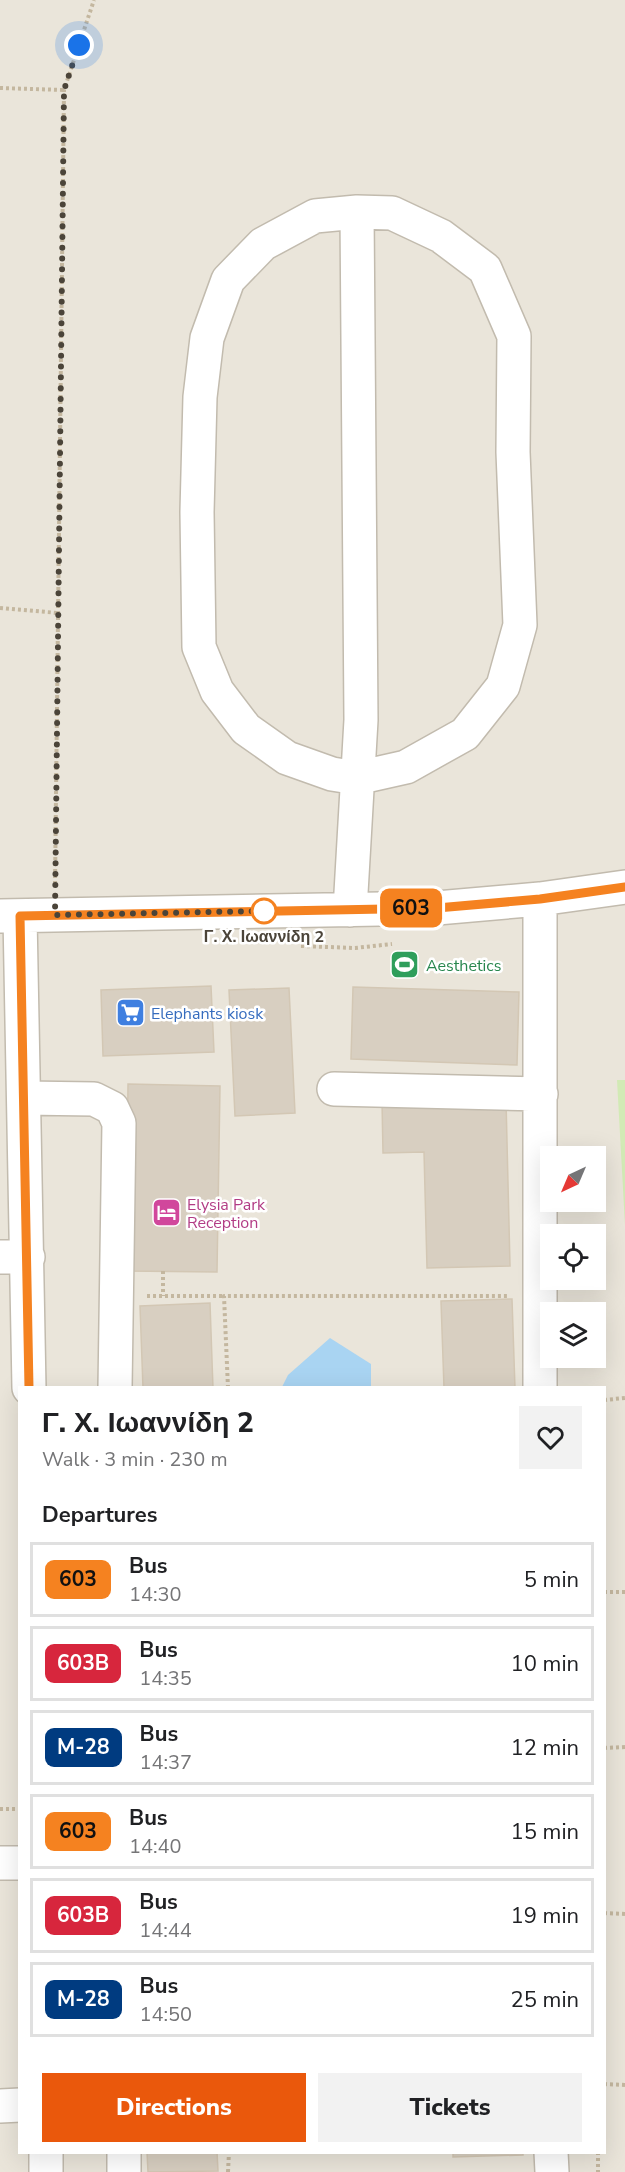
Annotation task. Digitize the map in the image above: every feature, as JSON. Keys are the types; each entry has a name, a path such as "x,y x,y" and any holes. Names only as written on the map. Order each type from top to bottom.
{"street":[{"path":"350,910 361,708 357,212"},
{"path":"357,212 392,213 441,236 485,269 514,336 513,452 520,626 503,686 465,734 406,767 357,778 332,774 286,758 246,729 217,691 199,647 198,523 200,397 207,338 228,280 263,244 315,216 357,212"},
{"path":"29,1386 14,1257 24,1098 10,916 437,908 540,899 625,887"},
{"path":"540,899 540,1386"},
{"path":"333,1089 541,1094"},
{"path":"24,1098 94,1099 112,1108 119,1124 115,1386"},
{"path":"0,1863 18,1863"},
{"path":"0,2106 18,2105"},
{"path":"46,2154 46,2172"},
{"path":"124,2154 124,2172"},
{"path":"551,2154 552,2172"}],"path":[{"path":"55,915 64,90 94,0"},
{"path":"0,88 64,90"},
{"path":"0,608 58,613"},
{"path":"163,1271 164,1296"},
{"path":"116,1296 540,1295"},
{"path":"224,1296 228,1386"},
{"path":"606,1400 625,1398"},
{"path":"606,1592 625,1592"},
{"path":"606,1748 625,1747"},
{"path":"0,1809 18,1809"},
{"path":"606,1913 625,1914"},
{"path":"606,2084 625,2085"},
{"path":"228,2172 229,2154"},
{"path":"598,2154 598,2172"}],"shaded area":[{"path":"0,0 625,0 625,2172 0,2172"}],"green space":[{"path":"617,1080 625,1080 625,1225"}],"water":[{"path":"330,1338 371,1364 371,1386 282,1386 288,1375"}],"building":[{"path":"211,986 214,1052 103,1056 101,990"},
{"path":"353,987 519,992 517,1065 351,1059"},
{"path":"289,988 295,1113 235,1116 229,990"},
{"path":"128,1084 220,1086 217,1272 126,1271"},
{"path":"506,1100 510,1266 427,1268 424,1152 383,1153 382,1102"},
{"path":"512,1299 515,1386 444,1386 441,1301"},
{"path":"210,1303 213,1386 143,1386 140,1306"},
{"path":"147,2154 217,2154 218,2171 148,2172"},
{"path":"453,2154 523,2154 523,2155 453,2157"}],"bus line":[{"name":"603","path":"29,1386 20,916 437,908 540,899 625,887"}],"place":[{"name":"Γ. Χ. Ιωαννίδη 2","path":"264,911"},
{"name":"Aesthetics","path":"405,965"},
{"name":"Elephants kiosk","path":"130,1013"},
{"name":"Elysia Park Reception","path":"166,1213"}],"route":[{"path":"79,45 64,90 55,915 264,911"}]}
